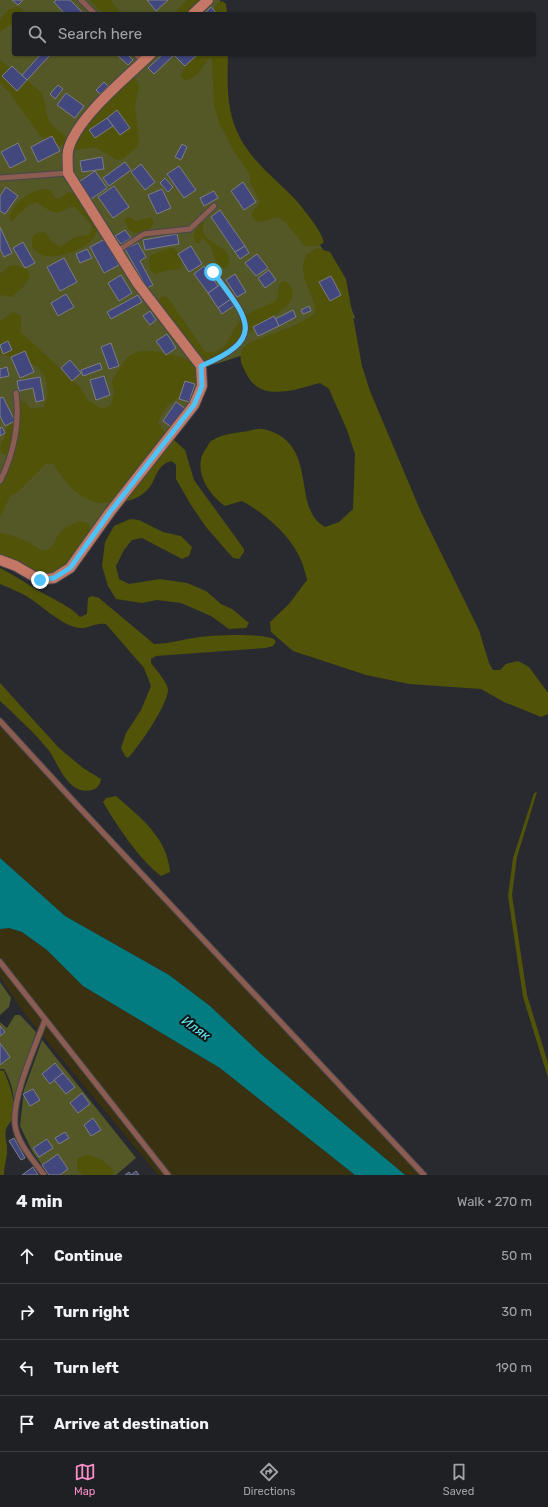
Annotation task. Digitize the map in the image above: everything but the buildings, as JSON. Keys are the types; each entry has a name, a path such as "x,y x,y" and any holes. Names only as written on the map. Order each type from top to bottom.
{"street":[{"path":"195,12 208,0"},
{"path":"0,560 16,566 40,580 54,578 70,568 110,512 194,405 202,386 201,366 138,284 68,173 68,151 78,130 101,102 149,56"}],"lane":[{"path":"81,0 93,12"},
{"path":"138,56 143,62"},
{"path":"0,178 68,173"},
{"path":"117,251 144,234 190,228 214,206"},
{"path":"201,366 221,358 236,348 243,340 246,331 246,324 241,311 213,272"},
{"path":"0,481 5,472 17,427 18,411 16,393"},
{"path":"0,721 424,1175"},
{"path":"0,962 96,1086 168,1175"},
{"path":"44,1175 23,1144 15,1125 22,1081 45,1020"}],"green space":[{"path":"0,0 220,0 222,12 12,12 12,56 220,56 228,133 315,237 337,272 355,318 219,363 202,367 195,407 55,581 0,560"},
{"path":"0,982 11,998 9,1007 0,1015"},
{"path":"15,1015 20,1015 36,1032 14,1100 8,1077 4,1069 0,1069 0,1022 7,1028"},
{"path":"42,1040 136,1158 116,1175 49,1175 32,1151 20,1126 24,1090"}],"shaded area":[{"path":"90,0 111,0 120,12 101,12"},
{"path":"187,0 208,0 195,12 178,12 177,10"},
{"path":"222,1 226,4 227,12 213,12 217,4"},
{"path":"16,7 21,8 23,12 12,12 12,23 0,32 0,19 7,11"},
{"path":"190,56 228,56 228,93 232,118 236,130 250,153 295,199 311,219 322,237 324,242 322,244 305,246 286,223 278,217 262,222 255,221 251,214 260,202 250,182 250,174 235,153 219,123 214,104 211,58 208,59 193,77 185,81 181,75"},
{"path":"0,60 42,93 49,121 67,138 65,144 61,146 41,137 9,92 0,83"},
{"path":"121,77 135,79 139,86 135,107 139,137 138,146 123,159 117,160 95,147 76,150 75,146 77,142 93,118 111,83"},
{"path":"42,189 51,190 55,198 59,199 69,192 86,197 97,226 95,236 90,242 75,251 57,256 42,255 32,247 32,238 36,233 45,232 52,242 60,247 75,237 87,235 92,231 91,224 75,207 70,207 61,212 53,212 37,202 29,205 12,221 10,221 13,210 21,200 31,193"},
{"path":"128,216 135,221 151,217 154,222 153,225 146,231 134,233 128,228 124,220"},
{"path":"201,222 204,222 203,230 210,241 226,251 229,256 227,268 218,268 211,247 204,239 201,239 200,243 196,243 193,235"},
{"path":"173,248 180,257 181,269 169,270 155,274 150,270 150,256 166,249"},
{"path":"317,248 330,252 346,279 362,366 370,391 421,512 479,630 489,663 493,670 500,670 506,664 518,661 529,667 548,693 548,714 541,717 504,702 481,689 409,684 366,675 293,651 271,632 270,622 289,604 307,580 302,562 289,539 275,524 259,511 242,501 225,506 218,501 207,487 203,479 201,463 202,455 211,441 216,438 255,429 263,429 281,436 292,447 299,461 309,506 315,518 325,527 339,522 353,509 355,454 347,430 329,389 320,383 280,392 261,389 253,384 242,365 241,360 242,349 249,343 293,326 315,314 314,302 304,277 303,265 306,255"},
{"path":"17,265 28,270 30,277 23,287 12,297 0,295 0,274 9,266"},
{"path":"283,281 288,283 292,289 293,295 285,308 249,332 221,358 213,361 202,358 161,308 158,301 162,296 168,298 205,352 213,352 224,346 244,317 277,299 280,283"},
{"path":"14,312 21,316 21,332 80,387 89,401 102,409 111,405 114,393 112,381 123,363 132,354 146,351 165,353 184,358 199,367 207,383 204,388 176,399 166,407 158,422 164,431 185,450 194,480 244,549 244,552 239,559 233,558 206,527 176,479 176,465 172,461 162,466 149,488 138,497 132,500 103,503 88,500 76,492 66,482 53,464 46,464 18,492 10,496 0,518 0,477 8,472 11,465 10,458 2,453 0,448 19,400 25,402 31,409 44,407 47,399 47,386 41,371 30,363 0,354 0,321"},
{"path":"130,519 139,520 163,532 181,536 192,547 189,556 182,559 142,538 132,540 124,550 116,566 119,579 129,584 160,579 187,583 206,591 221,604 232,609 249,623 246,628 229,629 211,616 181,603 157,600 142,603 116,599 108,586 102,566 105,542 114,526"},
{"path":"80,521 88,523 91,531 68,563 52,573 43,574 33,572 0,553 0,533 23,540 44,551 54,544 58,535 63,529"},
{"path":"0,568 67,606 80,617 87,614 88,598 92,596 99,598 154,644 223,635 267,637 274,639 276,642 273,646 266,648 156,656 151,659 151,663 167,686 167,696 152,725 139,745 128,758 125,756 121,748 126,733 141,710 151,686 144,668 106,624 78,628 56,618 28,597 0,584"},
{"path":"0,683 59,748 83,768 101,779 97,787 92,790 84,791 77,789 71,784 61,772 50,752 40,740 0,701"},
{"path":"537,792 517,857 512,895 527,995 548,1063 548,1078 523,997 508,896 513,858 534,793"},
{"path":"116,796 143,820 158,838 164,848 170,872 161,876 145,861 122,831 103,802 106,798"},
{"path":"0,1070 4,1071 12,1094 14,1106 12,1119 6,1132 7,1157 4,1175 0,1175"},
{"path":"85,1155 97,1158 107,1164 113,1171 113,1175 84,1175 77,1170 77,1159"}],"sand":[{"path":"0,722 423,1175 405,1175 261,1054 210,1006 169,975 65,916 0,858"},
{"path":"9,928 22,932 47,950 83,986 220,1068 355,1175 158,1175 24,1013 0,977 0,929"}],"water":[{"name":"Иляк","path":"0,858 65,916 169,975 210,1006 261,1054 405,1175 355,1175 220,1068 83,986 47,950 22,932 9,928 0,929"}],"route":[{"path":"40,580 54,578 70,568 110,512 194,405 203,381 201,366 221,358 236,348 243,340 246,331 246,324 241,311 213,272"}]}
